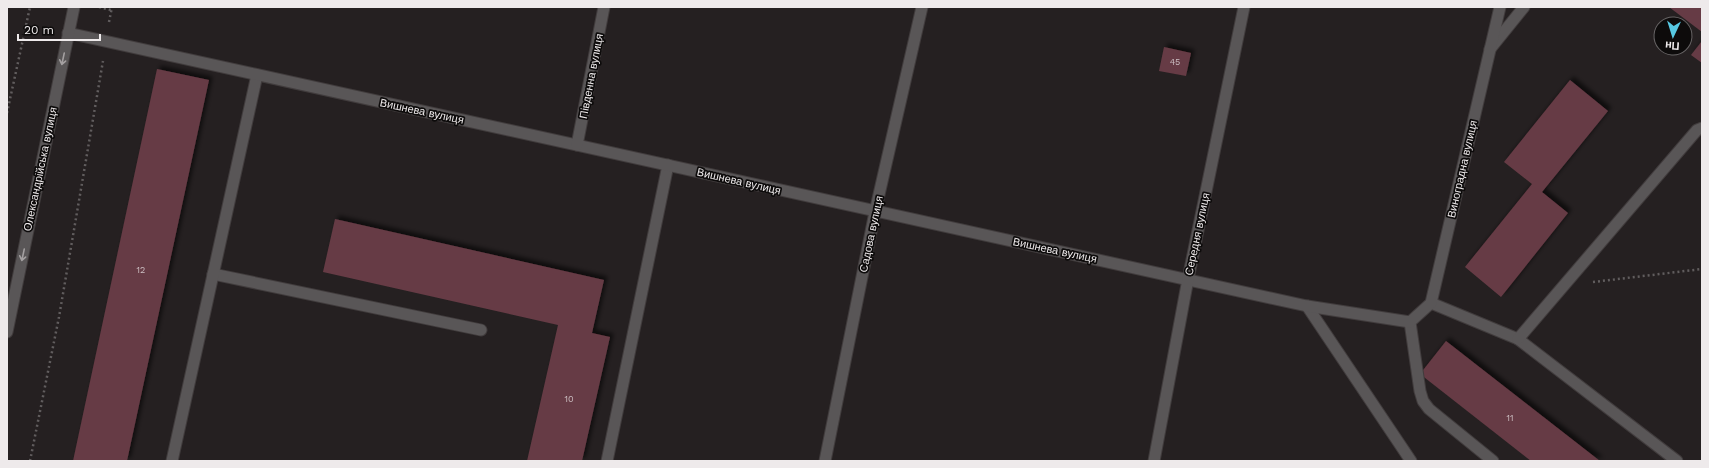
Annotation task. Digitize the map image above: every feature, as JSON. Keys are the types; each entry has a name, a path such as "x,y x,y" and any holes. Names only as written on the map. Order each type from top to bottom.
{"street":[{"name":"Олександрійська вулиця","path":"7,332 74,7"},
{"name":"Південна вулиця","path":"577,145 604,7"},
{"name":"Садова вулиця","path":"825,461 875,212 922,7"},
{"name":"Середня вулиця","path":"1154,461 1188,279 1244,7"},
{"name":"Виноградна вулиця","path":"1431,303 1500,7"},
{"path":"1490,49 1524,7"},
{"name":"Вишнева вулиця","path":"68,33 875,212 1308,306 1410,322"},
{"path":"172,461 257,75"},
{"path":"1518,339 1698,130 1702,128"},
{"path":"607,461 668,165"},
{"path":"213,274 481,330"},
{"path":"1493,461 1429,408 1423,401 1420,391 1410,322 1431,303 1518,339 1677,461"},
{"path":"1308,306 1412,461"}],"path":[{"path":"7,113 30,7"},
{"path":"30,461 59,317 107,42 111,8 99,7"},
{"path":"1564,285 1702,269"}],"building":[{"path":"1669,7 1702,7 1702,32 1693,25 1693,16 1681,16"},
{"path":"1702,41 1702,63 1692,56 1693,52"},
{"path":"1164,47 1191,53 1186,76 1159,71"},
{"path":"157,69 209,80 127,461 73,461"},
{"path":"1570,80 1608,111 1542,192 1568,213 1501,297 1465,267 1532,184 1504,162"},
{"path":"335,219 604,280 592,333 610,337 582,461 527,461 558,325 323,272"},
{"path":"1446,341 1600,461 1531,461 1420,374"}]}
